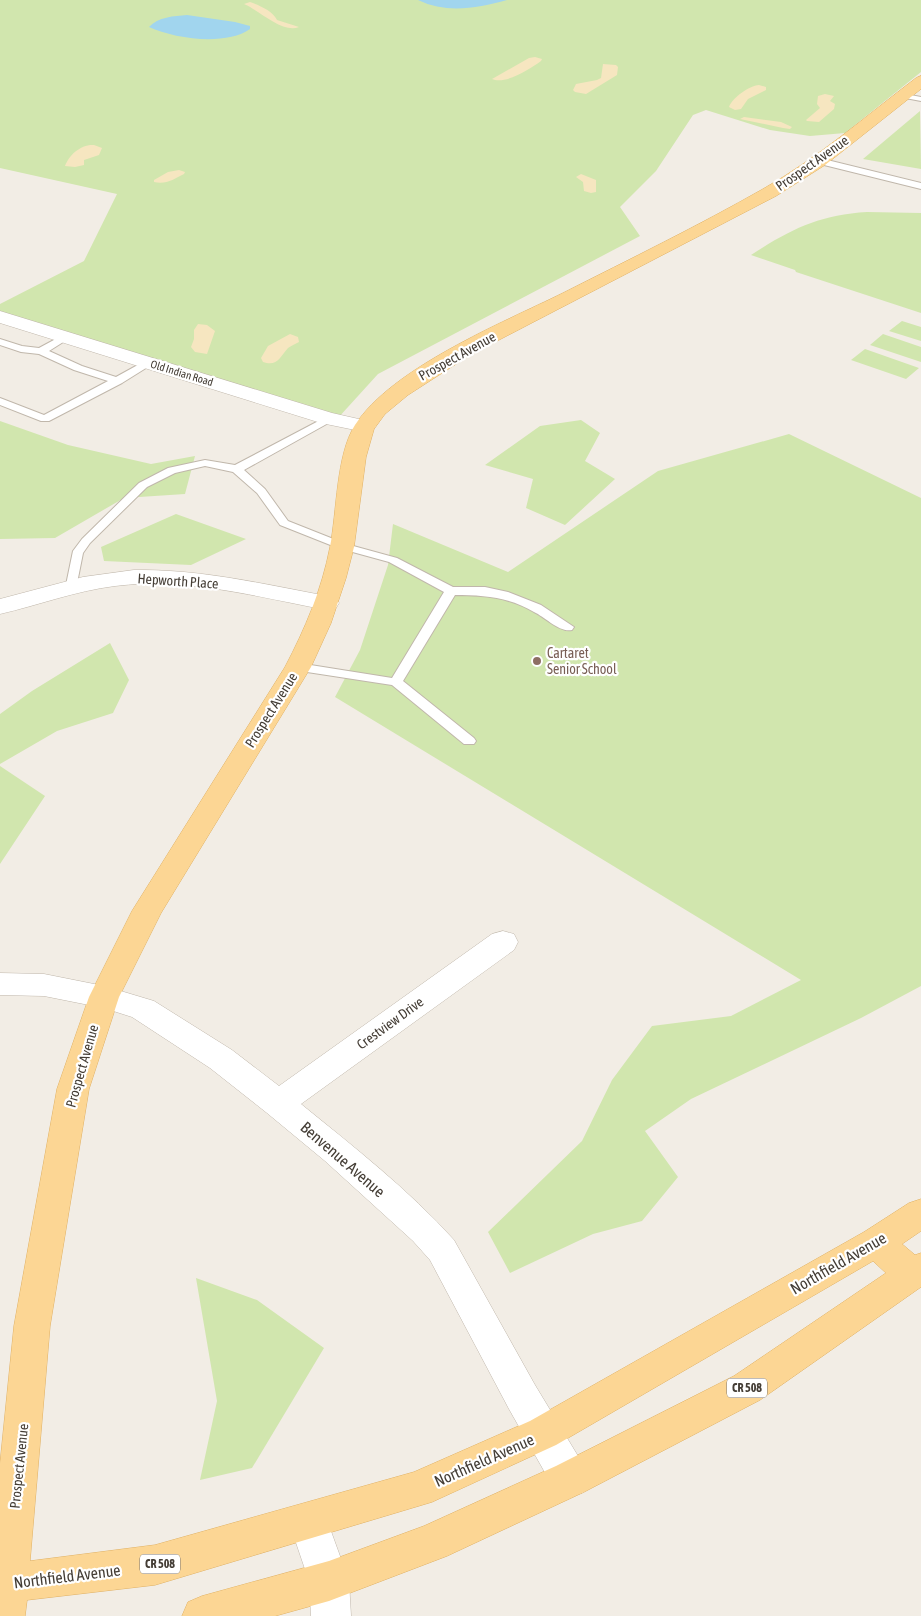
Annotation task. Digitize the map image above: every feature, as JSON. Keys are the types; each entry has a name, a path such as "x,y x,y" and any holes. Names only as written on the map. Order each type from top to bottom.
{"main road":[{"name":"Prospect Avenue","path":"4,1595 32,1326 73,1089 104,997 147,911 298,667 327,603 332,590 342,546 352,468 365,426 385,403 438,366 770,192 912,97 921,81"},
{"name":"Northfield Avenue","path":"4,1595 155,1566 418,1489 543,1433 876,1242 921,1214"},
{"path":"876,1242 916,1271"},
{"name":"CR 508","path":"202,1616 330,1599 433,1542 570,1479 747,1388 916,1271"}],"street":[{"name":"Old Indian Road","path":"0,316 328,419 365,426"},
{"name":"Hepworth Place","path":"0,607 72,585 135,577 166,577 227,585 327,603"},
{"name":"Crestview Drive","path":"278,1104 502,942"},
{"name":"Benvenue Avenue","path":"0,984 44,985 104,997 142,1009 170,1025 220,1059 337,1152 424,1231 442,1250 570,1479"},
{"path":"309,1522 330,1599"}],"lane":[{"path":"819,161 921,186"},
{"path":"41,350 65,337"},
{"path":"0,342 21,349 41,350 78,368 118,381"},
{"path":"0,401 45,419 149,363"},
{"path":"237,469 328,419"},
{"path":"72,585 77,553 86,541 143,485 172,470 205,463 237,469 261,491 284,523 342,546 393,560 451,591 485,591 504,595 537,608 568,628"},
{"path":"396,682 451,591"},
{"path":"298,667 396,682 469,741"}],"green space":[{"path":"0,0 921,0 921,72 845,133 810,136 770,130 706,110 693,115 656,171 620,207 640,236 378,374 338,418 0,316 0,304 84,261 117,194 0,168"},
{"path":"920,111 921,169 863,159"},
{"path":"867,212 921,213 921,313 796,272 795,270 751,255 779,238 806,225 834,216"},
{"path":"902,321 921,327 921,341 889,331"},
{"path":"883,334 921,347 921,362 870,345"},
{"path":"865,349 919,368 906,379 851,360"},
{"path":"581,420 600,433 585,461 615,479 565,525 526,508 533,479 485,465 540,426"},
{"path":"0,421 68,445 151,464 195,456 185,494 124,498 55,538 0,539"},
{"path":"789,434 921,498 921,986 861,1018 691,1099 645,1131 678,1177 642,1221 593,1234 510,1273 488,1232 582,1141 612,1080 652,1026 731,1016 801,980 335,697 360,650 388,565 393,524 508,572 658,471"},
{"path":"176,514 246,539 191,565 104,561 101,547"},
{"path":"110,643 129,680 113,713 57,731 0,764 0,714 32,691"},
{"path":"0,766 45,796 0,864"},
{"path":"196,1278 257,1300 324,1348 252,1468 200,1480 217,1401"}],"sand":[{"path":"250,2 269,11 277,20 299,27 286,27 271,20 244,4"},
{"path":"529,58 542,59 524,72 504,80 492,79"},
{"path":"603,64 616,65 618,67 617,75 586,94 573,90 576,84 601,78"},
{"path":"759,85 766,87 766,90 748,99 741,109 735,110 729,107 734,99 742,93 751,87"},
{"path":"825,94 834,96 830,101 835,104 834,109 819,122 807,121 820,108 817,104 818,96"},
{"path":"744,117 781,122 792,127 790,129 783,128 740,119"},
{"path":"94,145 102,148 99,155 84,160 84,165 75,167 65,166 69,158 80,148"},
{"path":"179,170 185,172 184,174 173,180 154,182 154,180 168,172"},
{"path":"581,174 596,180 596,192 584,191 583,182 576,177"},
{"path":"198,324 207,325 215,331 207,354 195,352 191,347 194,339 194,330"},
{"path":"290,334 298,337 299,342 288,348 275,362 263,362 261,358 268,346"}],"water":[{"path":"418,0 507,0 473,7 451,8 440,7"},
{"path":"187,15 235,22 250,26 250,29 228,38 200,39 172,35 149,27 162,19"}],"place":[{"name":"Cartaret Senior School","path":"537,661"}]}
